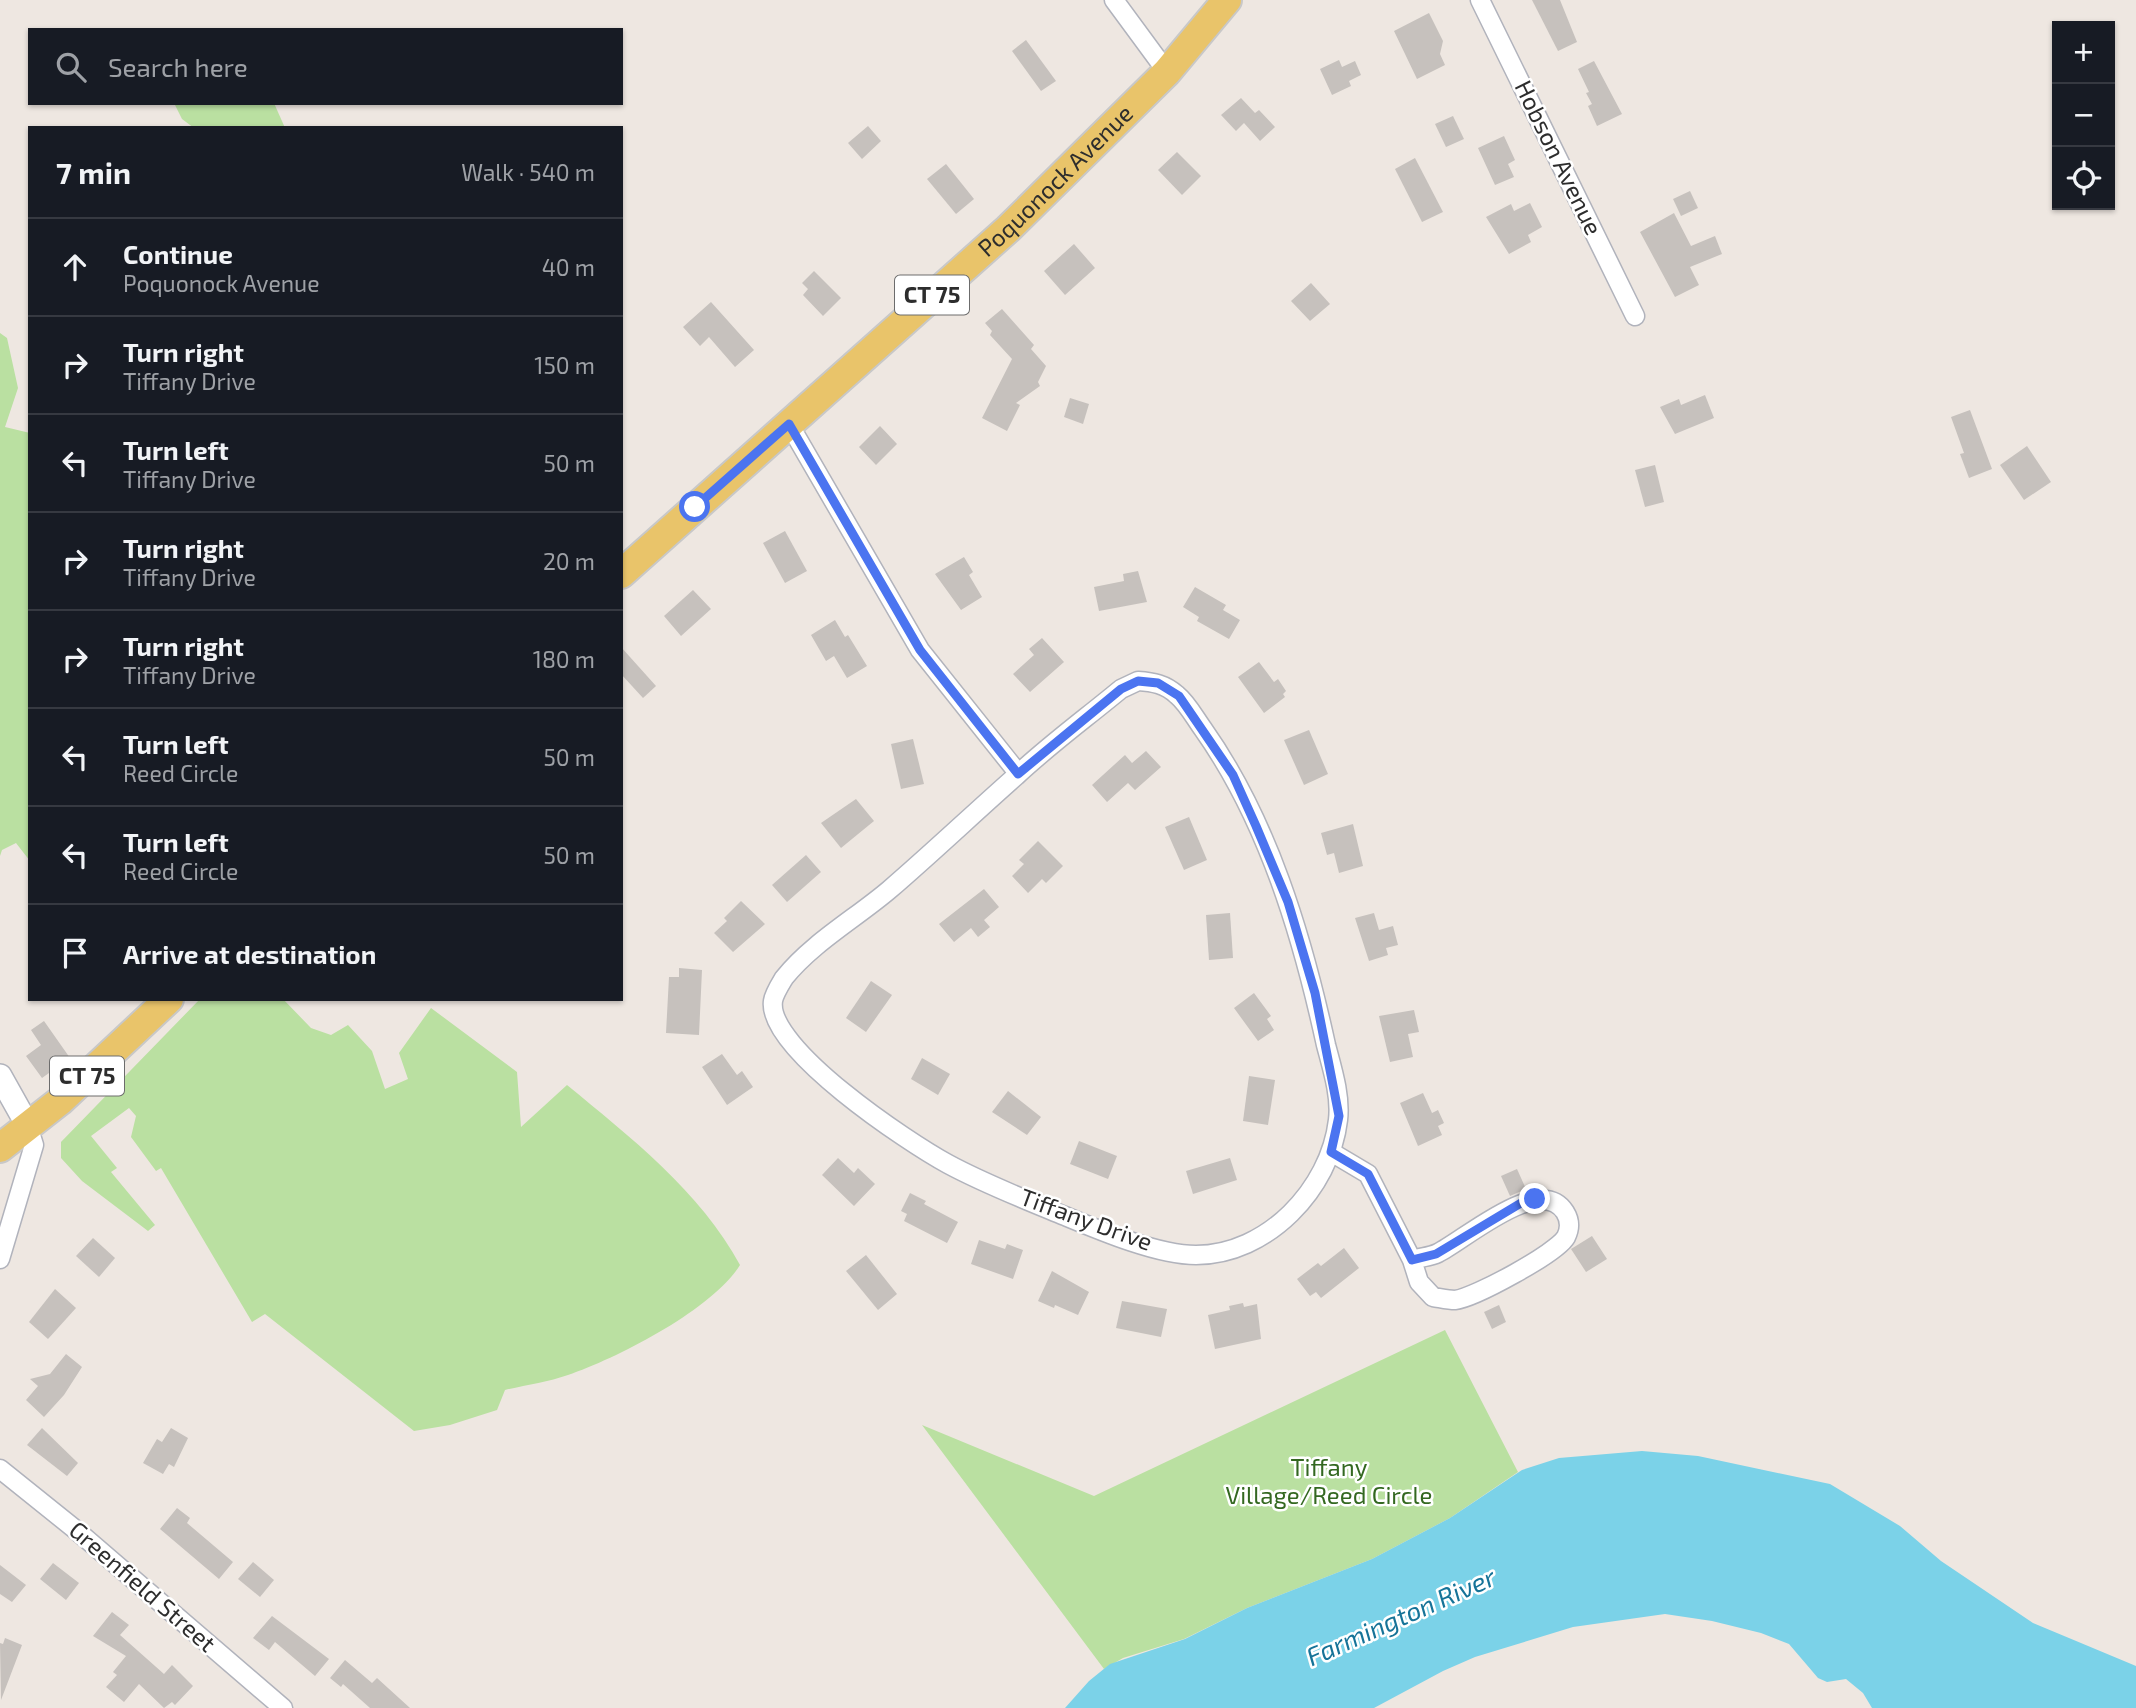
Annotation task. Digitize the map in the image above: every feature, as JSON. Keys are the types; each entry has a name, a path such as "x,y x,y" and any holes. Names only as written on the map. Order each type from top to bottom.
{"main road":[{"name":"Poquonock Avenue","path":"623,572 1007,229 1167,72 1227,0"},
{"name":"CT 75","path":"0,1148 60,1101 167,1001"}],"street":[{"path":"1114,0 1167,72"},
{"name":"Hobson Avenue","path":"1480,0 1635,316"},
{"path":"789,424 920,650 1018,774"},
{"name":"Tiffany Drive","path":"1138,681 1158,683 1179,696 1233,775 1288,902 1315,993 1335,1083 1339,1116 1331,1152 1321,1175 1296,1209 1237,1250 1194,1255 1131,1241 1066,1217 948,1164 863,1110 778,1030 773,1002 783,979 969,821 1018,774 1121,689 1138,681"},
{"path":"0,1076 28,1126 34,1145 0,1259"},
{"path":"1331,1152 1368,1174 1412,1260 1419,1282 1433,1297 1454,1300 1472,1295 1561,1245 1570,1230 1567,1216 1561,1206 1546,1199 1521,1203 1436,1254 1412,1260"},
{"name":"Greenfield Street","path":"0,1469 283,1708"}],"green space":[{"path":"175,105 275,105 284,126 191,126 182,119"},
{"path":"0,333 7,338 18,388 5,427 28,433 28,858 16,843 2,850 0,856"},
{"path":"198,1001 285,1001 311,1028 331,1035 348,1025 372,1051 385,1089 408,1079 399,1053 431,1008 517,1072 521,1127 567,1085 639,1145 684,1189 724,1238 740,1265 727,1282 687,1315 612,1357 568,1375 505,1390 497,1410 450,1425 414,1431 265,1314 252,1322 161,1168 156,1171 131,1137 136,1116 129,1108 91,1136 117,1168 111,1172 155,1225 148,1231 82,1181 61,1158 61,1142"},
{"name":"Tiffany Village/Reed Circle","path":"1445,1330 1518,1472 1450,1518 1372,1559 1247,1608 1184,1639 1123,1658 1104,1669 922,1425 1094,1496"}],"water":[{"name":"Farmington River","path":"1642,1451 1698,1456 1830,1484 1900,1526 1941,1561 2033,1623 2136,1666 2136,1708 1872,1708 1863,1693 1846,1679 1827,1682 1818,1678 1789,1644 1761,1633 1712,1621 1665,1614 1573,1627 1475,1657 1374,1708 1065,1708 1089,1681 1110,1664 1185,1639 1247,1608 1372,1559 1450,1518 1522,1470 1559,1458"}],"building":[{"path":"1532,0 1560,0 1577,42 1558,51"},
{"path":"1429,13 1443,41 1440,54 1445,65 1417,79 1394,31"},
{"path":"1026,40 1056,81 1041,91 1012,51"},
{"path":"1339,60 1342,67 1355,61 1361,75 1349,81 1351,86 1332,95 1320,69"},
{"path":"1594,61 1622,114 1597,126 1588,106 1592,104 1586,93 1589,92 1578,69"},
{"path":"1241,98 1255,113 1259,110 1275,127 1260,141 1244,123 1236,131 1221,115"},
{"path":"1453,116 1464,139 1446,147 1435,124"},
{"path":"868,126 881,141 862,159 848,143"},
{"path":"1504,136 1515,160 1508,164 1514,177 1495,185 1478,148"},
{"path":"1177,152 1201,176 1182,195 1158,170"},
{"path":"1415,158 1443,212 1422,222 1395,169"},
{"path":"946,164 974,199 956,214 927,179"},
{"path":"1690,191 1698,208 1681,216 1673,199"},
{"path":"1530,203 1542,227 1528,235 1531,242 1509,254 1486,217 1511,204 1514,211"},
{"path":"1674,213 1691,246 1715,236 1722,254 1690,267 1699,285 1675,297 1640,232"},
{"path":"1074,244 1095,268 1065,295 1044,271"},
{"path":"814,271 841,298 823,316 803,295 808,289 802,283"},
{"path":"1311,283 1330,304 1310,321 1291,301"},
{"path":"711,302 754,350 735,367 709,337 700,346 683,327"},
{"path":"1002,309 1034,345 1031,349 1046,366 1038,382 1040,386 1016,403 1020,405 1007,431 982,418 1012,359 990,335 992,331 985,323"},
{"path":"1705,395 1714,418 1675,434 1660,407 1679,399 1681,405"},
{"path":"1070,398 1089,404 1083,424 1064,417"},
{"path":"1970,410 1992,469 1969,478 1960,454 1964,453 1951,417"},
{"path":"880,426 897,444 876,465 859,447"},
{"path":"2027,446 2051,482 2024,500 2000,465"},
{"path":"1655,465 1664,502 1645,507 1635,470"},
{"path":"785,531 807,571 785,583 763,543"},
{"path":"964,557 973,572 969,575 982,597 961,610 935,574"},
{"path":"1138,571 1147,602 1099,611 1094,587 1124,581 1123,574"},
{"path":"1195,587 1226,605 1223,610 1240,620 1229,639 1197,621 1199,617 1183,607"},
{"path":"693,590 711,609 681,636 664,616"},
{"path":"835,620 845,637 848,635 867,666 847,678 834,656 826,661 811,635"},
{"path":"1042,638 1064,662 1030,692 1013,674 1034,655 1029,649"},
{"path":"623,649 656,686 643,698 623,676"},
{"path":"1259,662 1274,682 1278,679 1286,691 1283,694 1285,697 1264,713 1238,677"},
{"path":"1309,730 1328,774 1304,785 1284,740"},
{"path":"913,739 924,784 901,789 891,744"},
{"path":"1146,751 1161,767 1135,790 1128,783 1107,802 1092,785 1125,755 1132,763"},
{"path":"856,799 874,821 841,848 821,823"},
{"path":"1189,817 1207,860 1184,870 1165,827"},
{"path":"1353,824 1363,866 1339,873 1334,853 1327,855 1321,833"},
{"path":"1038,841 1063,866 1046,883 1042,879 1028,893 1012,876 1024,864 1019,860"},
{"path":"806,855 821,872 787,902 772,885"},
{"path":"984,889 999,907 984,920 990,927 978,937 971,928 954,942 939,924"},
{"path":"741,901 765,924 733,952 714,933 727,921 724,918"},
{"path":"1230,913 1233,958 1209,960 1206,915"},
{"path":"1374,913 1379,930 1393,926 1398,945 1386,948 1388,955 1369,961 1355,918"},
{"path":"679,968 702,970 699,1035 666,1033 669,977 679,977"},
{"path":"871,981 892,995 866,1032 846,1018"},
{"path":"1254,993 1271,1016 1267,1019 1274,1030 1258,1041 1234,1008"},
{"path":"1414,1010 1419,1032 1408,1034 1413,1057 1390,1062 1379,1016"},
{"path":"44,1021 70,1058 42,1078 26,1056 41,1045 31,1030"},
{"path":"722,1054 737,1075 742,1071 753,1087 727,1105 702,1067"},
{"path":"922,1058 950,1074 938,1095 911,1079"},
{"path":"1249,1076 1275,1080 1268,1125 1243,1121"},
{"path":"1008,1091 1041,1117 1027,1135 992,1112"},
{"path":"1423,1093 1432,1113 1438,1110 1444,1123 1438,1126 1442,1135 1418,1146 1400,1103"},
{"path":"1079,1141 1117,1156 1108,1179 1070,1164"},
{"path":"838,1158 854,1173 858,1168 875,1184 854,1206 822,1175"},
{"path":"1230,1158 1237,1180 1193,1194 1186,1171"},
{"path":"1517,1169 1526,1189 1510,1196 1501,1176"},
{"path":"910,1193 926,1201 924,1204 958,1222 947,1243 904,1221 907,1214 901,1211"},
{"path":"1592,1236 1607,1259 1586,1272 1571,1249"},
{"path":"93,1238 115,1258 99,1277 76,1256"},
{"path":"979,1240 1005,1249 1007,1244 1023,1250 1013,1279 971,1264"},
{"path":"1344,1248 1359,1268 1321,1298 1316,1292 1310,1296 1297,1279 1318,1263 1321,1266"},
{"path":"866,1255 897,1294 878,1310 846,1271"},
{"path":"1052,1271 1089,1292 1078,1315 1038,1301"},
{"path":"55,1289 76,1308 48,1339 29,1322"},
{"path":"1122,1301 1167,1309 1161,1337 1116,1328"},
{"path":"1243,1303 1244,1307 1257,1304 1261,1339 1215,1349 1208,1315 1230,1310 1229,1306"},
{"path":"1499,1305 1506,1322 1492,1329 1484,1312"},
{"path":"66,1354 82,1367 64,1395 44,1417 26,1400 38,1386 30,1379 50,1374"},
{"path":"42,1428 78,1463 67,1476 27,1445"},
{"path":"171,1428 188,1438 174,1467 169,1464 163,1474 143,1463 157,1439 162,1442"},
{"path":"177,1508 190,1518 187,1523 233,1562 219,1579 160,1529"},
{"path":"253,1562 274,1580 260,1597 238,1579"},
{"path":"53,1563 79,1583 66,1600 40,1579"},
{"path":"0,1565 26,1585 12,1602 0,1594"},
{"path":"112,1612 129,1625 120,1635 164,1674 172,1665 193,1686 175,1705 172,1702 164,1708 139,1684 124,1702 106,1687 117,1675 113,1672 126,1656 93,1636"},
{"path":"272,1616 329,1659 315,1676 275,1642 269,1650 253,1638"},
{"path":"5,1638 22,1645 1,1700 0,1643 3,1644"},
{"path":"345,1660 372,1683 377,1678 410,1708 370,1708 343,1684 341,1687 330,1678"}],"route":[{"path":"695,507 789,424 920,650 1018,774 1121,689 1138,681 1158,683 1179,696 1233,775 1288,902 1315,993 1335,1083 1339,1116 1331,1152 1368,1174 1412,1260 1436,1254 1521,1203 1535,1199"}]}
